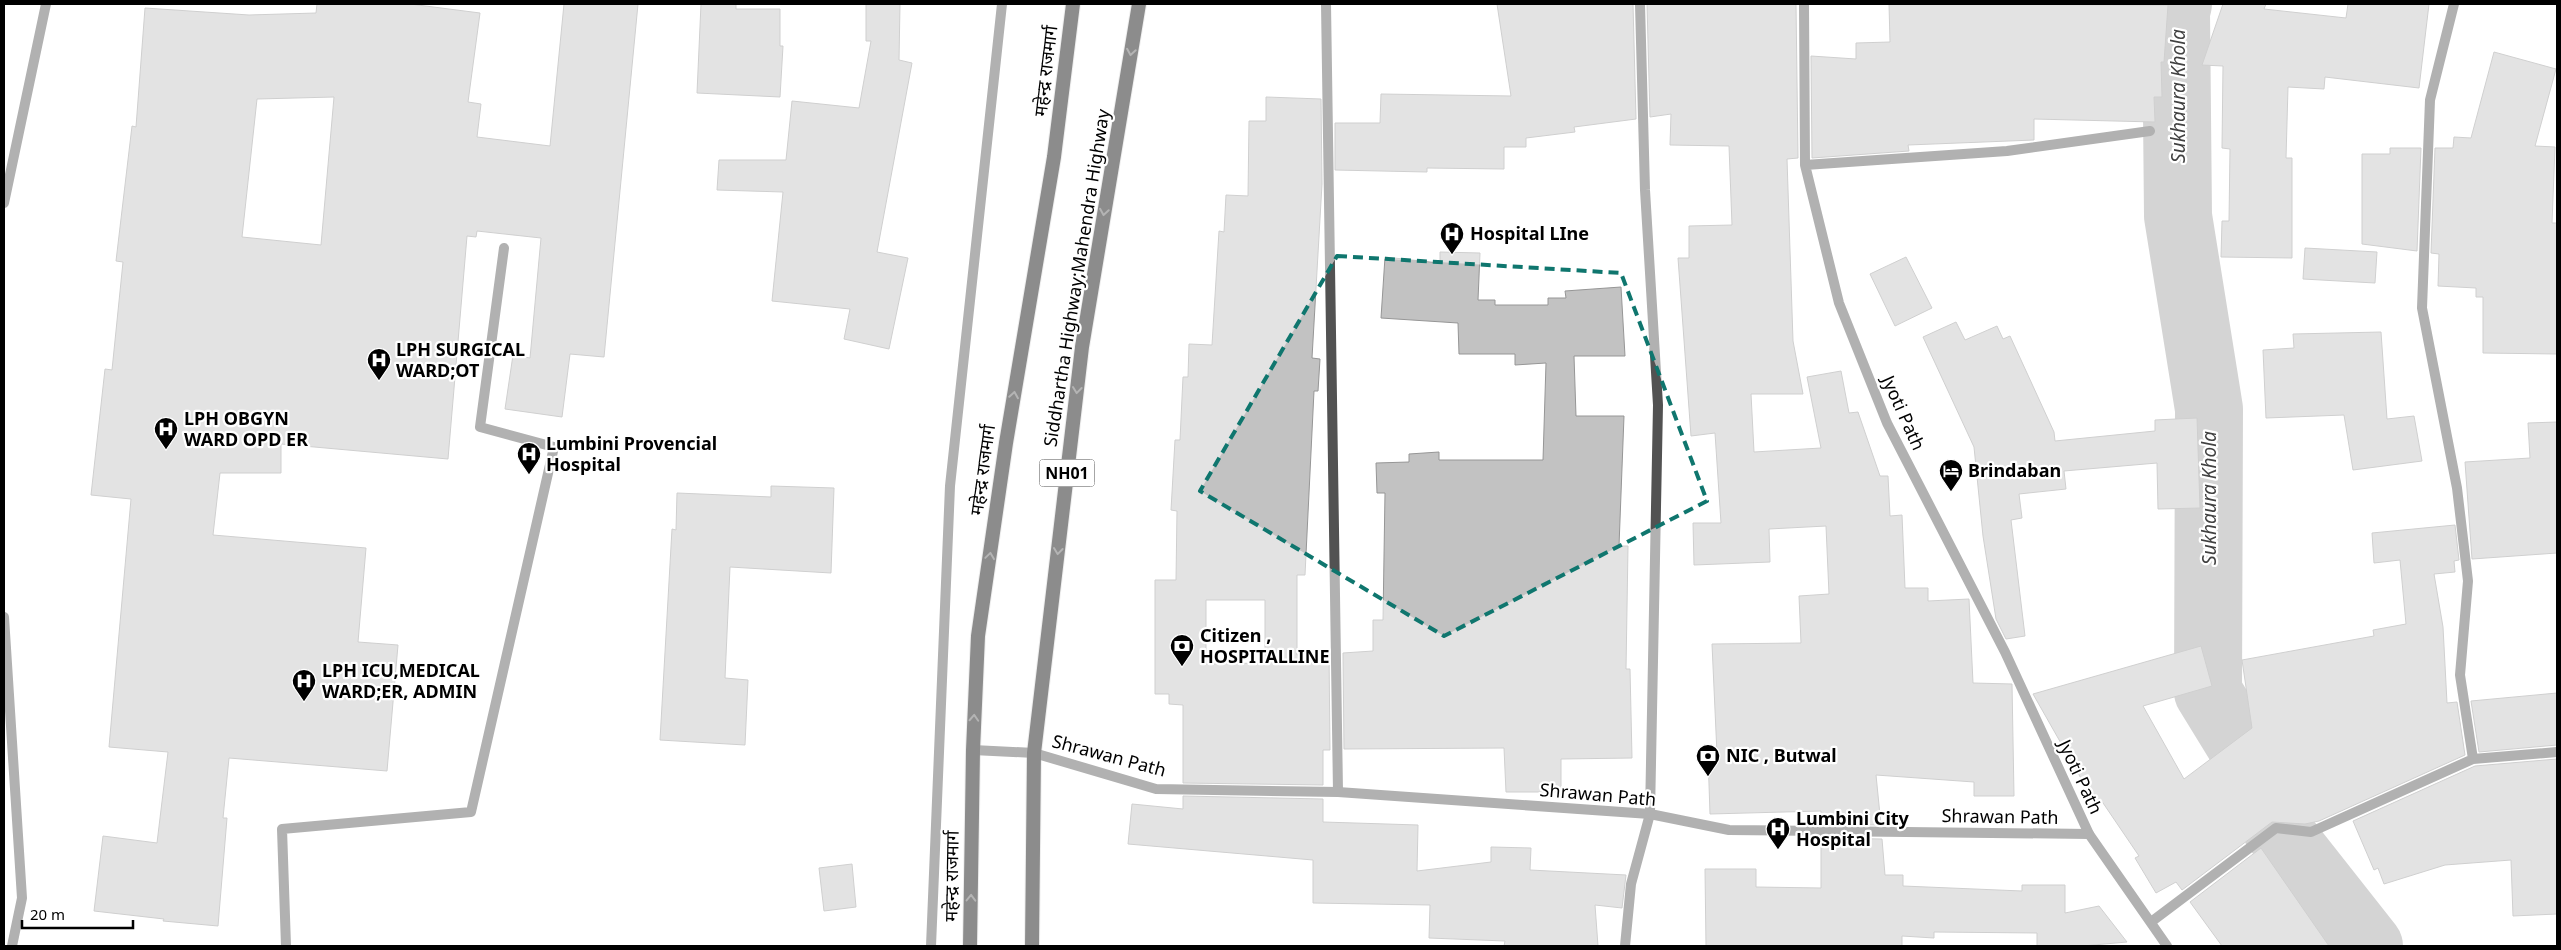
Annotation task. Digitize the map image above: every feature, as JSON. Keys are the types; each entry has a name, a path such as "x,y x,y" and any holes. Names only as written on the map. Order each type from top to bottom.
{"highway":[{"name":"महेन्द्र राजमार्ग","path":"970,946 973,750 978,636 1006,443 1054,157 1073,4"},
{"name":"Siddhartha Highway;Mahendra Highway","path":"1032,946 1034,752 1082,347 1139,4"}],"street":[{"path":"4,203 46,4"},
{"path":"931,946 950,486 1002,4"},
{"path":"1326,4 1338,792"},
{"path":"1626,946 1631,884 1650,814 1658,405 1645,190 1640,4"},
{"name":"Jyoti Path","path":"1804,4 1805,165 1839,303 1887,423 2005,652 2089,834"},
{"path":"2454,4 2430,100 2422,308 2457,488 2468,581 2460,675 2473,759"},
{"path":"1805,165 2006,151 2150,131"},
{"path":"286,946 282,828 471,812 554,447 480,427 504,248"},
{"path":"4,617 22,898 12,946"},
{"name":"Shrawan Path","path":"973,750 1034,752 1156,789 1338,792 1650,814 1729,830 2089,834"},
{"path":"2151,922 2276,828 2311,832 2473,759 2557,752"},
{"path":"2089,834 2167,946"}],"highlighted area":[{"path":"1337,256 1621,273 1707,501 1444,636 1200,491"}],"building":[{"path":"317,4 410,4 480,13 468,102 481,104 477,137 550,146 564,4 638,4 604,357 570,354 562,417 505,409 513,355 530,358 541,238 477,231 476,237 467,236 448,459 281,444 281,473 220,473 213,535 366,548 358,642 398,645 387,771 229,758 223,818 227,818 218,926 163,921 164,919 94,911 103,836 157,843 168,752 109,747 131,499 91,495 105,369 112,370 123,262 116,261 132,126 136,127 145,8 249,15 316,13","holes":["334,97 321,245 242,237 257,99"]},
{"path":"701,4 736,4 736,9 780,9 780,46 783,46 780,97 697,93"},
{"path":"866,4 900,4 899,60 912,63 877,252 908,258 889,349 844,339 850,309 772,301 783,192 717,190 719,160 786,160 792,101 859,108 871,41 866,41"},
{"path":"1497,4 1633,4 1636,119 1574,127 1575,132 1526,138 1526,147 1504,147 1504,169 1427,168 1427,172 1335,170 1335,123 1380,123 1381,94 1511,96"},
{"path":"1647,4 1796,4 1798,158 1787,159 1793,341 1803,394 1751,394 1754,452 1821,448 1807,377 1841,371 1849,413 1858,412 1880,476 1888,476 1890,516 1902,515 1905,588 1928,588 1928,601 1969,599 1973,683 2012,684 2014,796 1974,796 1974,782 1876,775 1881,825 1821,824 1821,811 1710,814 1708,754 1717,754 1712,644 1801,643 1799,596 1829,594 1826,526 1769,529 1770,562 1694,565 1693,523 1721,523 1715,433 1691,436 1678,258 1689,258 1689,226 1732,225 1729,146 1670,145 1671,114 1650,117"},
{"path":"1889,4 2168,5 2164,62 2161,62 2162,97 2154,97 2155,122 2034,119 2034,140 1908,145 1909,151 1812,158 1811,56 1856,59 1856,43 1890,42"},
{"path":"2223,4 2266,4 2264,9 2346,18 2348,4 2429,4 2419,88 2325,77 2324,89 2288,87 2286,158 2292,158 2292,258 2221,257 2222,221 2229,221 2230,149 2222,148 2223,66 2202,65"},
{"path":"2494,52 2556,69 2535,146 2555,147 2552,223 2557,223 2557,354 2483,353 2483,297 2476,297 2476,288 2438,286 2439,254 2431,253 2435,148 2453,148 2454,137 2471,138"},
{"path":"1266,97 1321,99 1322,184 1312,358 1320,359 1318,391 1314,391 1305,575 1297,575 1297,655 1329,653 1330,750 1323,750 1323,785 1183,783 1183,705 1169,704 1169,694 1155,694 1155,580 1176,580 1177,511 1171,510 1175,440 1180,440 1183,377 1188,377 1189,344 1212,345 1219,231 1224,232 1226,195 1248,196 1249,121 1266,121","holes":["1206,600 1265,600 1265,663 1206,664"]},
{"path":"2390,148 2421,148 2417,251 2362,244 2362,154 2390,154"},
{"path":"2305,248 2377,252 2375,283 2303,279"},
{"path":"1440,252 1480,253 1478,300 1495,300 1495,305 1548,305 1548,298 1566,298 1565,291 1621,287 1625,356 1574,356 1576,416 1624,416 1619,546 1628,546 1626,669 1630,669 1632,758 1561,759 1561,792 1506,792 1504,748 1344,749 1343,653 1373,651 1373,620 1383,620 1385,493 1377,493 1376,463 1409,462 1409,454 1439,452 1439,460 1543,460 1546,363 1515,365 1515,354 1459,354 1458,323 1381,318 1385,257 1440,263"},
{"path":"1906,257 1932,308 1895,326 1870,274"},
{"path":"1956,322 1965,340 1997,326 2003,339 2010,336 2054,432 2055,441 2155,431 2155,420 2197,418 2200,508 2158,509 2157,463 2064,471 2066,489 2019,494 2022,518 2011,520 2025,636 2006,639 1996,619 1983,536 1974,447 1923,337"},
{"path":"2381,332 2387,419 2414,416 2422,461 2353,470 2344,415 2266,418 2263,350 2294,348 2293,334"},
{"path":"2557,422 2557,553 2472,559 2465,462 2530,458 2528,423"},
{"path":"771,486 834,488 831,573 730,567 725,678 748,680 745,745 660,740 672,529 676,530 677,493 771,497"},
{"path":"2455,525 2459,560 2454,561 2455,572 2434,574 2443,627 2447,703 2457,702 2465,755 2319,821 2305,824 2272,822 2182,890 2176,882 2156,893 2135,858 2139,856 2101,800 2095,803 2033,694 2201,646 2212,686 2143,706 2184,779 2252,728 2242,660 2374,636 2373,630 2406,624 2400,560 2374,563 2372,533"},
{"path":"2557,693 2557,745 2479,752 2471,701"},
{"path":"2557,759 2557,914 2513,916 2511,860 2445,865 2384,884 2378,868 2374,870 2353,821 2475,766"},
{"path":"1183,796 1323,799 1323,822 1418,825 1417,871 1491,862 1491,847 1531,848 1530,870 1626,875 1622,908 1595,905 1598,946 1504,946 1505,941 1429,938 1430,905 1313,903 1313,860 1128,844 1132,804 1183,809"},
{"path":"1821,838 1882,839 1885,875 1903,875 1903,886 2022,891 2022,885 2065,885 2065,913 2099,906 2127,942 2082,946 2037,946 2037,933 1934,932 1934,938 1902,936 1902,946 1706,946 1705,869 1756,869 1756,887 1821,888"},
{"path":"2261,848 2329,946 2222,946 2190,902"},
{"path":"852,864 856,907 824,911 819,868"}],"waterway":[{"name":"Sukhaura Khola","path":"2178,4 2176,12 2178,216 2209,409 2208,692 2259,775 2276,828 2369,946"}],"place":[{"name":"Hospital LIne","path":"1452,255"},
{"name":"LPH SURGICAL WARD;OT","path":"379,381"},
{"name":"LPH OBGYN WARD OPD ER","path":"166,450"},
{"name":"Lumbini Provencial Hospital","path":"529,475"},
{"name":"Brindaban","path":"1951,492"},
{"name":"Citizen , HOSPITALLINE","path":"1182,667"},
{"name":"LPH ICU,MEDICAL WARD;ER, ADMIN","path":"304,702"},
{"name":"NIC , Butwal","path":"1708,777"},
{"name":"Lumbini City Hospital","path":"1778,850"}]}
